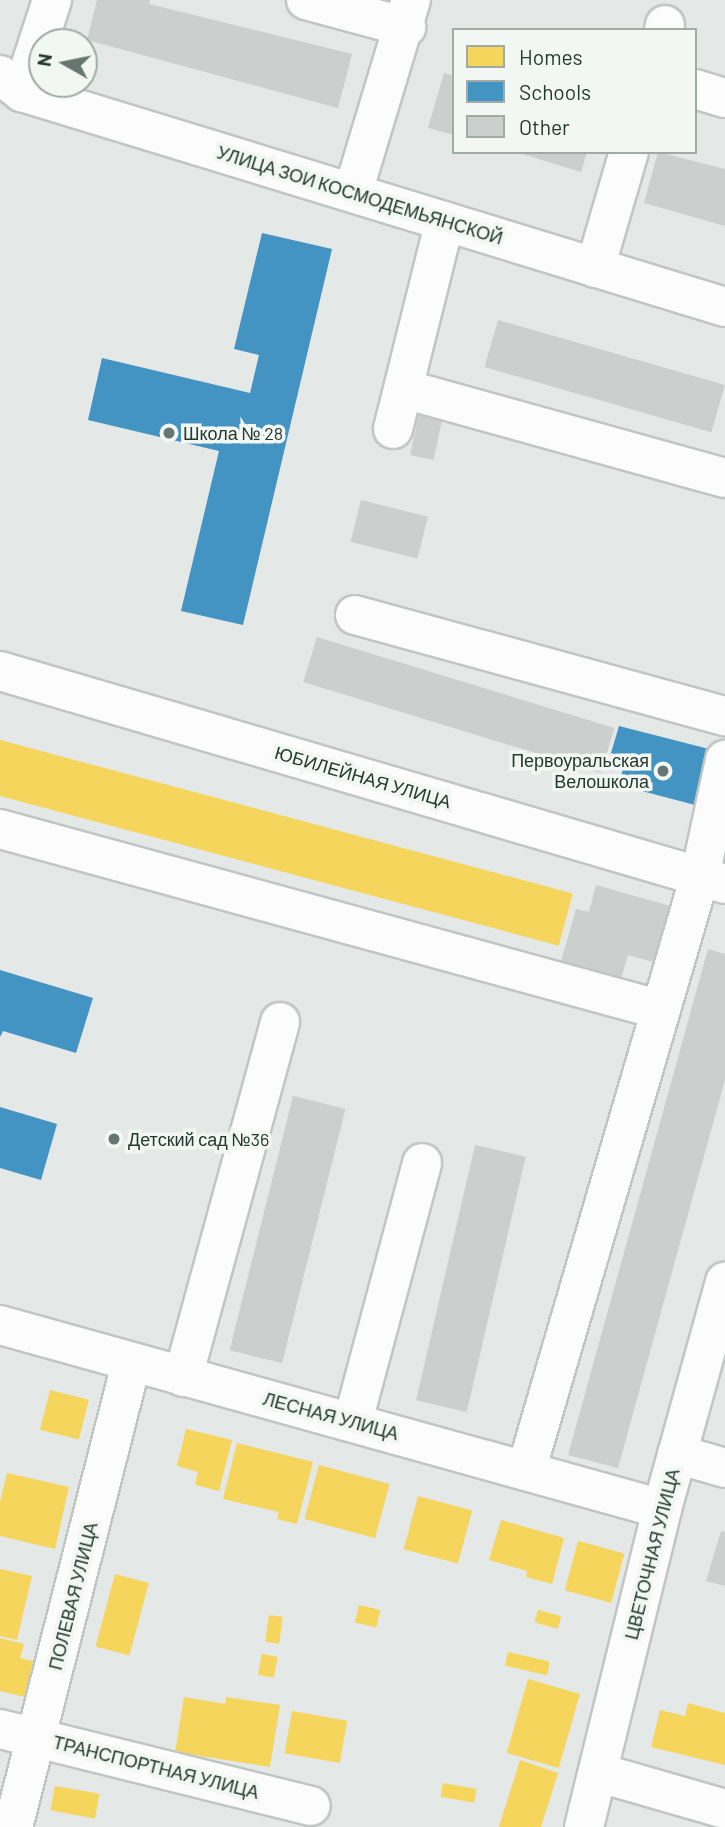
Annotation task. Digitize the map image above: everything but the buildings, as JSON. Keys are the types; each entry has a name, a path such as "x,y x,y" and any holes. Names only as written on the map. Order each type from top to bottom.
{"street":[{"path":"11,84 52,0"},
{"path":"306,0 408,13 353,192"},
{"name":"УЛИЦА ЗОИ КОСМОДЕМЬЯНСКОЙ","path":"11,84 725,307"},
{"path":"697,90 725,98"},
{"path":"596,268 628,154"},
{"path":"393,429 445,221"},
{"path":"404,388 725,478"},
{"path":"355,615 725,716"},
{"name":"ЮБИЛЕЙНАЯ УЛИЦА","path":"0,671 712,880"},
{"path":"526,1471 661,1010 712,880 725,760"},
{"path":"0,829 661,1010"},
{"path":"183,1377 280,1022"},
{"path":"353,1421 422,1163"},
{"name":"ЦВЕТОЧНАЯ УЛИЦА","path":"584,1827 600,1773 662,1509 725,1282"},
{"name":"ЛЕСНАЯ УЛИЦА","path":"0,1325 131,1364 353,1421 662,1509"},
{"name":"ПОЛЕВАЯ УЛИЦА","path":"13,1827 38,1738 131,1364"},
{"path":"677,1454 725,1468"},
{"name":"ТРАНСПОРТНАЯ УЛИЦА","path":"0,1729 312,1806"},
{"path":"600,1773 725,1809"}],"place":[{"name":"Школа № 28","path":"169,433"},
{"name":"Первоуральская Велошкола","path":"663,771"},
{"name":"Детский сад №36","path":"114,1139"}]}
